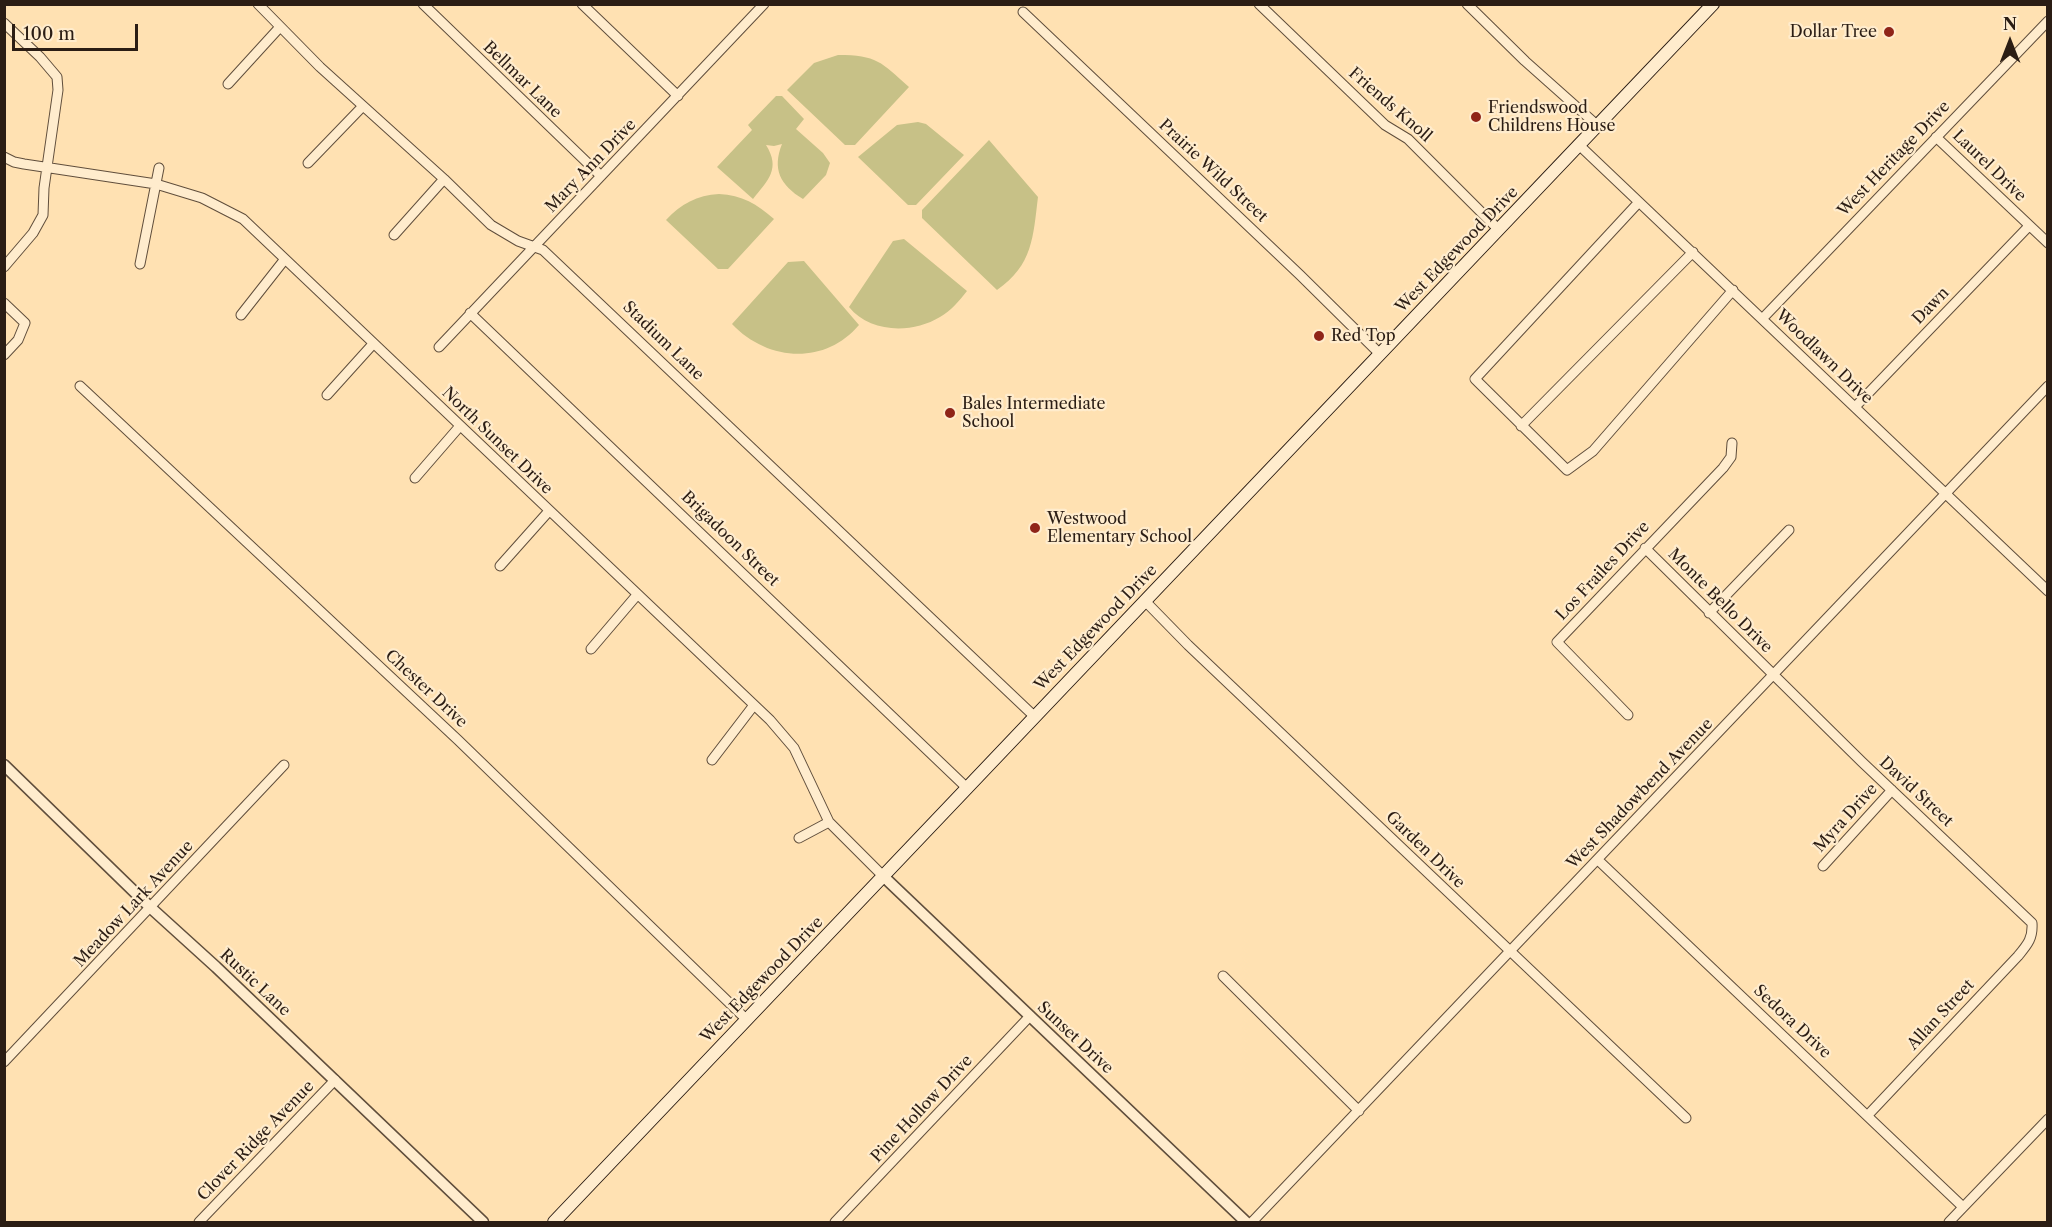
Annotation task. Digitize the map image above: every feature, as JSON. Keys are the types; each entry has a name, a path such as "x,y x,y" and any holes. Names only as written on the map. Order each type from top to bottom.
{"main road":[{"name":"West Edgewood Drive","path":"554,1222 1713,4"}],"street":[{"name":"Stadium Lane","path":"258,4 320,67 444,179 491,225 518,241 543,250 1035,717"},
{"name":"Bellmar Lane","path":"423,4 601,176"},
{"path":"582,4 678,96"},
{"name":"Mary Ann Drive","path":"440,347 764,4"},
{"name":"Friends Knoll","path":"1259,4 1385,125 1408,139 1499,230"},
{"path":"1467,4 1525,61 1598,126"},
{"name":"Prairie Wild Street","path":"1023,12 1380,354"},
{"name":"West Heritage Drive","path":"1763,318 2048,21"},
{"path":"4,22 57,77 56,113 47,167 43,216 33,233 4,267"},
{"path":"228,84 280,27"},
{"path":"308,163 363,106"},
{"name":"Laurel Drive","path":"1936,136 2048,243"},
{"name":"Woodlawn Drive","path":"1579,145 1946,494 2045,584"},
{"name":"North Sunset Drive","path":"4,157 14,162 156,184 202,198 243,219 786,737 794,748 829,822 883,876"},
{"path":"140,264 159,168"},
{"path":"394,235 444,179"},
{"path":"1639,202 1475,379 1568,470 1593,451 1733,290"},
{"name":"Dawn","path":"1855,407 2030,226"},
{"path":"1521,426 1693,252"},
{"path":"241,315 285,259"},
{"path":"4,303 25,323 18,340 4,356"},
{"name":"Brigadoon Street","path":"471,313 967,788"},
{"path":"327,395 374,344"},
{"name":"Chester Drive","path":"80,386 458,740 747,1020"},
{"name":"West Shadowbend Avenue","path":"1252,1222 2048,386"},
{"path":"415,478 460,426"},
{"name":"Los Frailes Drive","path":"1628,715 1557,642 1723,468 1731,457 1732,443"},
{"path":"500,566 549,511"},
{"path":"1709,613 1789,530"},
{"name":"Monte Bello Drive","path":"1645,548 1773,675"},
{"path":"591,649 637,595"},
{"name":"Garden Drive","path":"1145,601 1188,645 1686,1118"},
{"name":"David Street","path":"1773,675 2031,922 2032,933"},
{"path":"712,760 754,705"},
{"name":"Rustic Lane","path":"4,765 151,908 483,1222"},
{"name":"Meadow Lark Avenue","path":"4,1062 284,765"},
{"name":"Myra Drive","path":"1823,866 1892,790"},
{"path":"799,838 829,822"},
{"name":"Sedora Drive","path":"1598,860 1963,1208"},
{"name":"Sunset Drive","path":"883,876 1246,1222"},
{"name":"Allan Street","path":"1868,1115 2019,956 2031,941 2032,933"},
{"path":"1223,976 1359,1112"},
{"name":"Pine Hollow Drive","path":"835,1222 1030,1016"},
{"name":"Clover Ridge Avenue","path":"199,1222 335,1080"},
{"path":"1949,1222 2048,1119"}],"shaded area":[{"path":"838,55 862,56 878,62 909,87 855,145 845,145 787,90 814,63"},
{"path":"776,96 782,96 804,119 796,129 823,153 830,163 826,175 803,199 789,188 780,176 778,161 782,144 766,145 772,161 771,174 753,199 717,167 752,130 748,125"},
{"path":"918,122 926,124 964,155 916,205 908,205 858,157 897,125"},
{"path":"989,140 1038,197 1035,225 1029,249 1018,271 997,290 922,218 922,210"},
{"path":"719,194 749,201 774,219 728,269 718,269 666,220 690,201"},
{"path":"904,239 967,291 948,312 929,323 892,328 868,322 849,307 893,241"},
{"path":"804,261 859,325 845,338 829,347 795,354 762,346 732,324 788,262"}],"place":[{"name":"Dollar Tree","path":"1889,32"},
{"name":"Friendswood Childrens House","path":"1476,117"},
{"name":"Red Top","path":"1319,336"},
{"name":"Bales Intermediate School","path":"950,413"},
{"name":"Westwood Elementary School","path":"1035,528"}]}
